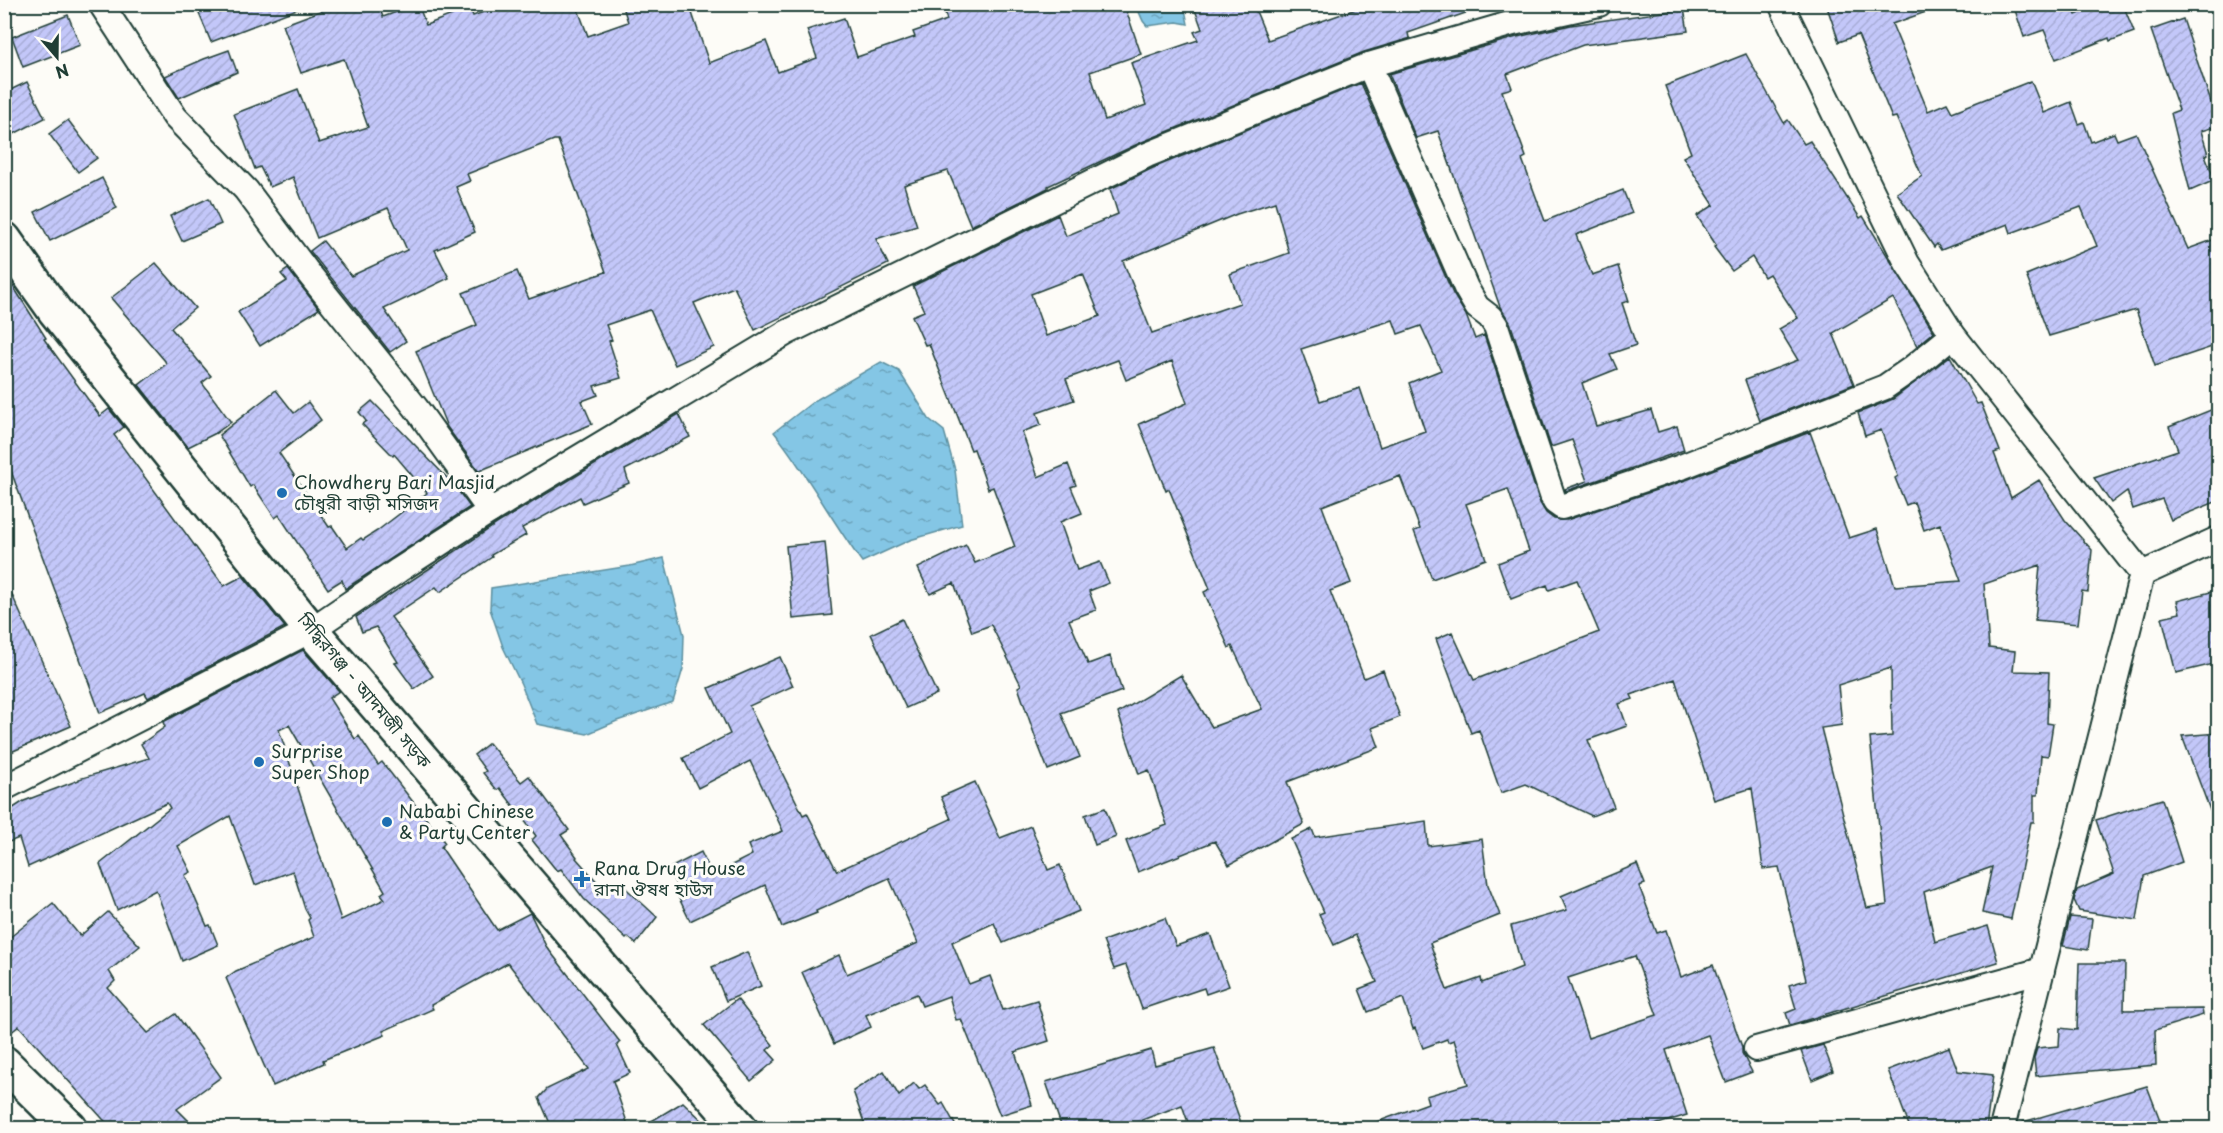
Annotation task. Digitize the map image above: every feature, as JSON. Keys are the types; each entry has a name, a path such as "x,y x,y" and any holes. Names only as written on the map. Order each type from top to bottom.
{"main road":[{"name":"সিদ্ধিরগঞ্জ - আদমজী সড়ক","path":"4,239 55,311 311,630 740,1128"},
{"path":"4,1064 70,1128"}],"street":[{"path":"101,4 175,117 246,190 306,270 416,408 490,511"},
{"path":"4,788 311,630 490,511 786,333 1147,155 1369,65 1513,23 1599,4"},
{"path":"1781,4 1907,263 1953,335 2142,574"},
{"path":"1369,65 1466,288 1477,307 1490,317 1496,326 1553,498 1562,507 1681,467 1885,387 1953,335"},
{"path":"2142,574 2218,539"},
{"path":"2002,1128 2142,574"},
{"path":"1756,1049 2042,970"}],"water":[{"path":"1136,5 1184,5 1188,24 1177,22 1147,26"},
{"path":"881,362 899,371 929,419 944,431 955,470 962,525 910,540 862,562 774,432 814,401"},
{"path":"664,558 684,635 683,669 673,702 587,734 537,724 503,647 490,609 491,588 630,566"}],"building":[{"path":"195,4 305,4 305,6 211,42"},
{"path":"339,4 378,4 383,17 418,4 426,25 470,8 473,16 504,4 576,4 588,36 628,22 622,4 689,4 709,63 766,41 778,72 817,58 807,30 844,18 857,57 915,37 913,32 947,20 942,4 1124,4 1141,54 1090,72 1105,120 1146,105 1131,63 1198,40 1194,32 1202,29 1193,4 1253,4 1268,40 1370,4 1479,4 1480,8 1408,33 1411,38 1364,52 1142,142 1048,186 971,226 948,171 904,185 917,226 876,239 888,264 755,330 734,287 694,303 714,347 675,365 650,310 606,325 621,378 594,386 598,395 582,401 592,424 479,471 447,427 416,351 477,325 463,293 517,271 529,299 606,272 558,140 554,140 467,174 470,181 456,187 475,232 435,250 449,278 384,309 406,341 390,352 310,251 323,241 351,276 407,250 388,208 317,238 293,177 270,187 260,167 255,169 234,114 298,89 319,143 368,127 344,59 301,73 283,25"},
{"path":"1826,4 1936,4 1937,8 1892,24 1928,111 1947,103 1952,112 2031,81 2044,113 2071,102 2079,124 2084,122 2091,142 2114,133 2117,140 2136,133 2188,249 2218,238 2218,345 2155,366 2136,310 2049,336 2026,275 2097,246 2081,207 2011,233 2008,224 1941,250 1937,244 1934,247 1897,193 1922,176 1896,117 1892,118 1858,35 1839,42"},
{"path":"2013,4 2072,4 2076,15 2102,4 2123,4 2134,32 2110,41 2109,38 2056,59 2044,30 2024,37"},
{"path":"1684,9 1688,31 1583,45 1507,74 1512,88 1502,91 1526,157 1522,159 1545,221 1623,190 1632,213 1576,235 1592,275 1618,266 1629,301 1622,303 1636,345 1610,354 1617,369 1582,383 1596,426 1651,410 1658,432 1677,426 1684,450 1566,491 1565,489 1587,481 1572,440 1551,447 1510,322 1500,307 1438,131 1416,138 1389,74 1517,37 1571,25"},
{"path":"68,15 80,45 23,67 12,37"},
{"path":"2183,19 2211,102 2218,100 2218,126 2201,131 2208,154 2205,155 2215,180 2190,191 2171,113 2179,110 2151,30"},
{"path":"229,50 237,72 179,98 165,76"},
{"path":"1746,54 1784,123 1788,120 1804,144 1810,141 1860,218 1863,216 1934,332 1917,346 1893,298 1833,333 1854,384 1760,421 1745,380 1798,360 1779,329 1798,318 1769,274 1764,277 1752,257 1732,271 1714,247 1716,245 1697,216 1714,205 1683,157 1691,153 1665,86"},
{"path":"27,82 45,118 4,139 4,93"},
{"path":"1361,83 1453,294 1466,315 1475,339 1484,335 1540,503 1546,513 1554,519 1567,520 1686,480 1810,432 1849,538 1877,529 1895,586 1961,581 1940,524 1924,530 1914,502 1906,505 1895,478 1898,476 1881,430 1865,436 1858,413 1893,399 1950,356 1977,404 1981,403 2000,451 1994,453 2011,498 2039,480 2065,520 2092,550 2088,592 2082,591 2078,624 2035,620 2040,565 1984,584 1989,648 2015,651 2013,671 2049,672 2047,723 2053,724 2048,756 2041,755 2038,795 2034,795 2034,822 2031,822 2011,919 1982,913 1992,867 1924,892 1935,942 1988,926 1998,962 1790,1025 1786,1013 1796,1009 1789,985 1806,980 1779,867 1763,869 1752,788 1714,800 1675,679 1631,695 1633,699 1619,704 1627,726 1588,740 1614,807 1592,816 1526,784 1501,793 1479,730 1471,733 1436,639 1452,632 1474,680 1599,632 1577,580 1549,590 1547,585 1511,599 1498,563 1529,551 1508,489 1466,504 1486,559 1432,579 1414,531 1420,529 1400,476 1322,506 1351,583 1330,591 1364,678 1383,670 1400,717 1372,728 1379,747 1287,782 1304,824 1229,865 1215,841 1138,872 1126,841 1167,825 1149,770 1139,774 1118,713 1181,675 1212,727 1262,709 1232,646 1229,648 1204,592 1210,589 1169,489 1166,491 1139,424 1187,403 1172,361 1126,380 1118,360 1066,379 1074,400 1037,413 1041,425 1022,432 1038,477 1068,464 1076,485 1071,487 1082,513 1060,522 1077,570 1100,562 1109,583 1089,591 1096,610 1069,620 1088,664 1110,656 1122,691 1061,713 1080,757 1048,770 1018,687 1021,685 991,625 972,632 954,583 930,594 918,568 966,545 975,563 1015,547 993,487 988,489 974,449 971,450 929,344 925,345 912,316 924,311 913,286 1058,215 1066,236 1118,214 1110,189 1153,168","holes":["1275,202 1289,253 1230,274 1240,303 1152,333 1123,261 1237,214","1083,274 1100,316 1046,336 1031,294","1393,320 1398,334 1421,326 1441,370 1409,383 1425,431 1380,447 1360,388 1320,401 1301,349","1891,668 1892,736 1870,738 1887,905 1867,908 1821,728 1842,725 1838,685"]},
{"path":"68,120 97,158 78,172 49,134"},
{"path":"102,178 117,208 50,241 35,212"},
{"path":"209,198 221,224 182,241 170,216"},
{"path":"156,263 195,308 171,328 211,376 202,383 231,422 216,433 188,447 139,385 166,364 165,361 111,298"},
{"path":"288,269 319,309 260,346 238,312 287,281 281,274"},
{"path":"4,272 46,338 44,339 100,416 109,409 124,427 114,435 224,586 243,576 285,627 148,698 145,693 100,713 4,452"},
{"path":"276,390 294,413 308,402 321,420 279,453 329,527 332,526 347,548 377,531 427,493 394,454 393,456 362,424 366,421 359,412 372,401 454,485 470,507 345,589 342,580 328,589 279,515 275,518 253,485 250,487 219,435"},
{"path":"2218,407 2218,501 2171,520 2162,499 2133,509 2127,491 2111,503 2094,478 2178,450 2169,427"},
{"path":"679,414 690,437 625,470 629,483 583,503 580,497 522,528 526,535 491,555 492,557 440,592 436,587 391,617 433,676 414,689 395,663 398,662 376,627 362,632 356,617 498,523"},
{"path":"825,542 832,615 793,619 786,546"},
{"path":"4,577 71,726 4,755"},
{"path":"2218,590 2218,663 2176,673 2162,617 2180,613 2177,601"},
{"path":"902,619 937,694 906,708 871,634"},
{"path":"303,650 339,691 329,698 355,739 359,736 378,765 382,762 445,843 441,847 497,930 530,913 546,946 620,1042 617,1045 630,1073 613,1081 629,1128 552,1128 539,1098 547,1089 589,1069 508,963 431,1005 433,1009 383,1031 385,1035 323,1060 324,1063 273,1086 226,978 236,971 314,937 308,920 310,918 293,871 255,885 230,816 178,846 191,872 185,875 207,926 210,925 218,945 182,961 156,890 117,910 100,864 170,808 167,803 28,867 19,838 4,844 4,814 24,801 79,779 149,758 141,744 165,727 163,722","holes":["289,725 385,891 381,894 385,899 341,920 279,730"]},
{"path":"780,657 793,686 749,706 803,815 807,813 837,871 951,819 941,797 975,782 1000,838 1031,826 1048,870 1060,865 1079,911 1003,943 994,923 952,942 969,984 990,976 1003,1010 1037,1000 1049,1041 1015,1052 1032,1105 1000,1115 961,1019 956,1020 949,996 922,1006 917,994 866,1015 871,1027 834,1044 802,972 839,955 847,974 918,943 889,878 816,911 817,913 782,927 765,885 690,921 676,892 679,890 668,869 701,852 712,875 752,855 748,845 783,831 750,761 698,788 683,758 730,734 709,688"},
{"path":"2218,733 2218,826 2216,826 2182,736"},
{"path":"489,743 521,782 529,776 569,830 561,835 576,858 607,893 618,881 657,917 636,944 628,937 626,939 584,899 561,869 557,871 532,840 536,836 500,788 497,790 483,773 486,771 474,755"},
{"path":"2162,799 2182,862 2144,876 2137,920 2079,911 2074,900 2077,890 2114,874 2096,820"},
{"path":"1105,808 1116,837 1095,845 1085,815"},
{"path":"1426,821 1428,846 1482,839 1488,885 1500,915 1430,943 1447,990 1481,978 1482,983 1522,967 1511,926 1567,910 1561,896 1637,864 1645,884 1639,886 1657,933 1666,930 1681,977 1713,965 1742,1047 1742,1053 1752,1072 1726,1082 1708,1035 1666,1050 1687,1115 1645,1128 1366,1128 1366,1126 1428,1103 1426,1096 1468,1084 1454,1040 1448,1042 1447,1039 1423,1048 1415,1028 1413,1029 1403,998 1368,1012 1359,989 1377,982 1356,935 1334,945 1319,914 1324,912 1291,839 1312,829 1315,837","holes":["1635,956 1657,1015 1588,1038 1568,978"]},
{"path":"53,903 80,936 108,912 140,946 109,971 115,981 108,988 148,1033 176,1014 221,1077 177,1109 196,1128 111,1128 19,1026 4,1038 4,942"},
{"path":"2070,917 2092,919 2088,950 2063,946"},
{"path":"1165,918 1176,946 1210,934 1229,986 1206,994 1204,988 1142,1009 1126,965 1114,969 1103,941"},
{"path":"747,952 761,986 726,1001 712,967"},
{"path":"2079,963 2125,963 2124,1010 2202,1009 2203,1015 2155,1030 2156,1065 2036,1076 2034,1058 2037,1048 2059,1046 2060,1028 2077,1030"},
{"path":"737,999 773,1045 767,1050 776,1060 751,1081 704,1025"},
{"path":"1823,1045 1833,1071 1812,1080 1801,1051"},
{"path":"1949,1047 1958,1071 1993,1075 1986,1128 1910,1128 1888,1070"},
{"path":"1214,1048 1243,1128 1190,1128 1182,1105 1142,1120 1145,1128 1062,1128 1046,1082 1151,1050 1155,1065"},
{"path":"884,1071 899,1096 914,1083 919,1089 925,1085 940,1105 943,1103 957,1128 866,1128 853,1091"},
{"path":"2147,1086 2163,1128 2024,1128 2023,1122"},
{"path":"683,1102 710,1128 640,1128"}],"place":[{"name":"Chowdhery Bari Masjid চৌধুরী বাড়ী মসিজদ","path":"282,493"},
{"name":"Surprise Super Shop","path":"259,762"},
{"name":"Nababi Chinese & Party Center","path":"387,822"},
{"name":"Rana Drug House রানা ঔষধ হাউস","path":"582,879"}]}
